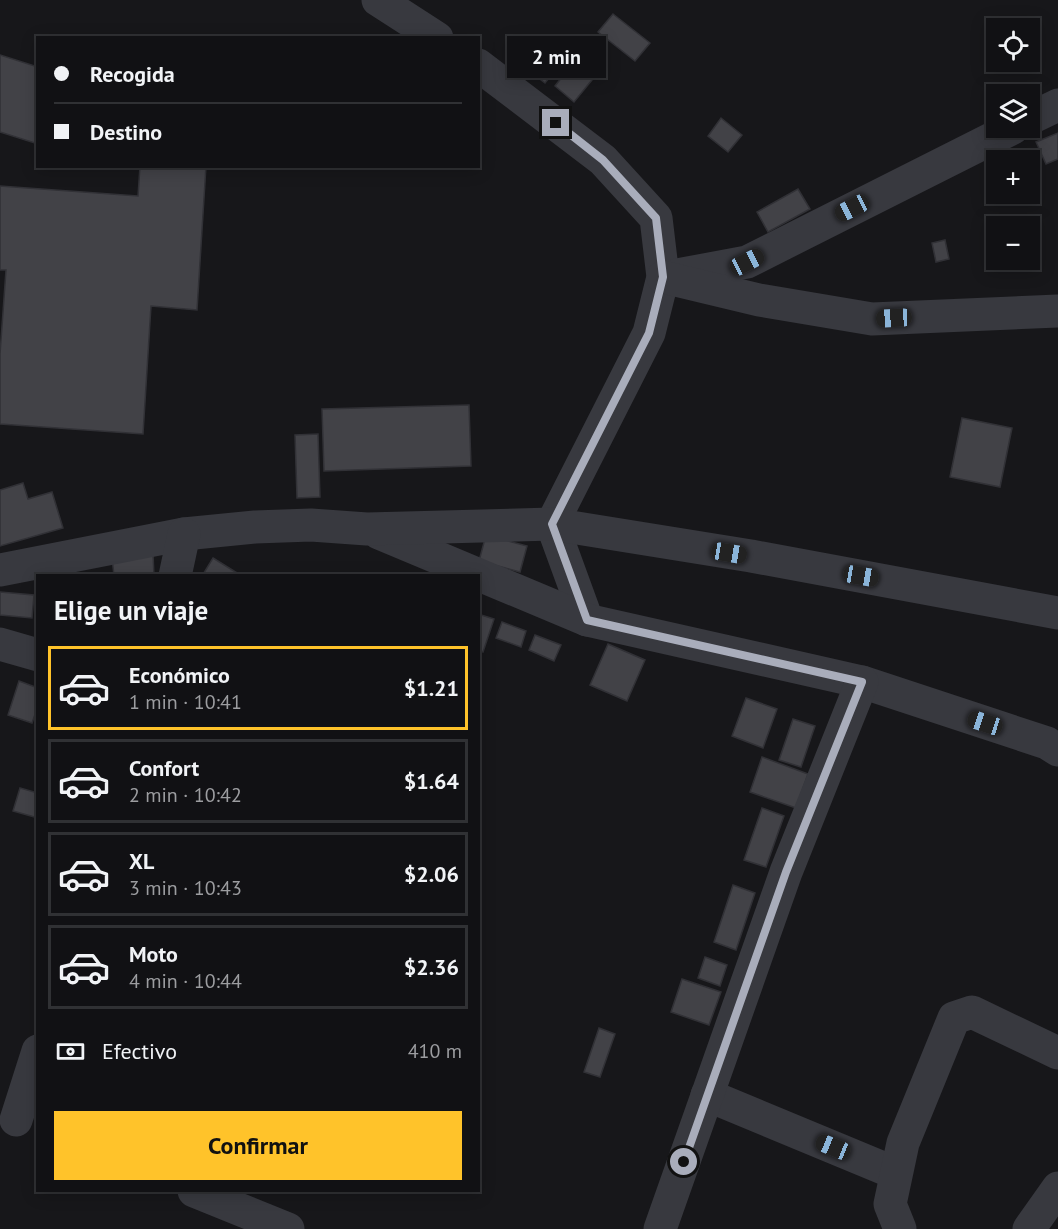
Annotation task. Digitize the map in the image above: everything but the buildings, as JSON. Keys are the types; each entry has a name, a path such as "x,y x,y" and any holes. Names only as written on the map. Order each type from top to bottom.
{"street":[{"path":"378,0 434,36"},
{"path":"480,67 603,160 656,218 663,277 649,333 552,524 587,620"},
{"path":"1040,114 1058,105"},
{"path":"663,277 747,262 993,138"},
{"path":"663,277 759,300 872,319 1058,311"},
{"path":"0,570 184,534 311,525 367,529 552,524 751,556 1058,613"},
{"path":"367,529 476,574"},
{"path":"174,574 184,534"},
{"path":"480,576 587,620 862,682 1047,743 1058,750"},
{"path":"0,644 36,654"},
{"path":"660,1229 786,872 862,682"},
{"path":"900,1229 890,1204 895,1173 903,1143 954,1018 972,1012 1058,1053"},
{"path":"18,1120 36,1058"},
{"path":"707,1095 895,1173"},
{"path":"1029,1229 1058,1188"},
{"path":"196,1192 288,1229"}],"route":[{"path":"556,123 603,160 656,218 663,277 649,333 552,524 587,620 862,682 786,872 684,1162"}]}
